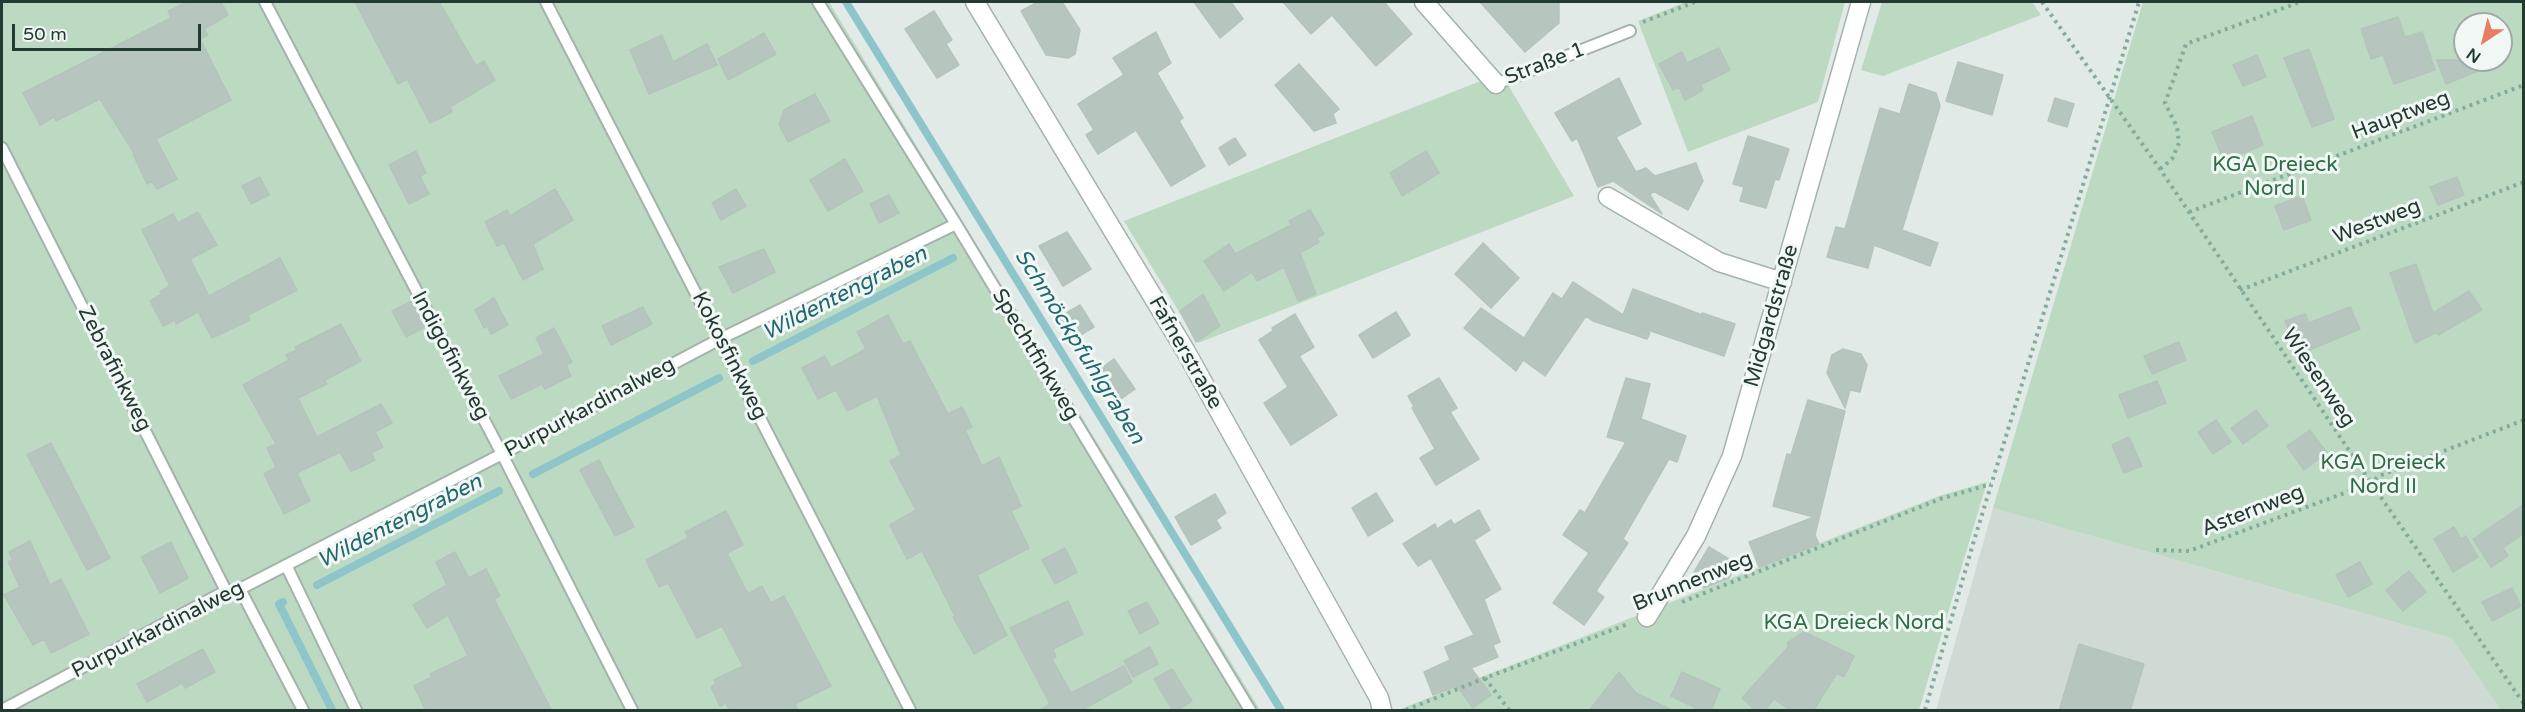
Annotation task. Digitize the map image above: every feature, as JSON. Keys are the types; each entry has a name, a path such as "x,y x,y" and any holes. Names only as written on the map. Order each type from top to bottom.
{"street":[{"name":"Fafnerstraße","path":"975,2 1185,350 1379,698 1382,711"},
{"name":"Straße 1","path":"1424,2 1496,84"},
{"name":"Midgardstraße","path":"1647,617 1696,536 1732,456 1861,2"},
{"path":"1608,197 1719,262 1782,282"}],"lane":[{"name":"Indigofinkweg","path":"266,2 502,454 632,711"},
{"name":"Kokosfinkweg","path":"546,2 910,711"},
{"name":"Spechtfinkweg","path":"818,2 956,225 1250,711"},
{"name":"Straße 1","path":"1496,84 1630,31"},
{"name":"Zebrafinkweg","path":"2,148 226,591"},
{"name":"Purpurkardinalweg","path":"2,710 226,591 240,589 720,339 956,225"},
{"path":"286,565 356,711"},
{"path":"240,589 303,711"}],"path":[{"path":"1630,31 1638,24 1695,2"},
{"name":"Wiesenweg","path":"2042,2 2070,44 2111,97 2523,704"},
{"path":"1925,711 1973,544 2139,2"},
{"path":"2160,169 2172,159 2179,143 2177,127 2165,103 2186,44 2300,2"},
{"name":"Hauptweg","path":"2189,212 2523,85"},
{"name":"Westweg","path":"2240,290 2523,182"},
{"name":"Asternweg","path":"2156,550 2189,551 2371,483 2379,476 2523,420"},
{"name":"Brunnenweg","path":"1406,711 1940,499 1992,484"},
{"path":"1485,678 1509,711"}],"shaded area":[{"path":"1993,508 2451,638 2501,710 1936,710"}],"green space":[{"path":"2,2 829,2 1260,710 2,710"},
{"path":"1686,2 1845,2 1818,102 1688,152 1638,21"},
{"path":"1882,2 2032,2 2041,15 1883,76 1861,70"},
{"path":"2143,2 2523,2 2523,710 2501,710 2451,638 1993,508"},
{"path":"1501,73 1574,196 1198,343 1124,221"},
{"name":"KGA Dreieck Nord","path":"1987,482 1919,710 1398,710 1939,496"}],"building":[{"path":"188,2 221,2 228,15 204,29 208,35 200,39 231,100 156,139 177,179 157,189 152,181 147,184 134,153 100,99 56,121 54,117 40,125 23,93 171,18 168,11"},
{"path":"355,2 439,2 476,66 484,61 495,80 450,107 452,112 430,123 407,79 398,84"},
{"path":"1038,2 1062,2 1080,30 1075,54 1068,58 1046,55 1021,11"},
{"path":"1194,2 1231,2 1243,19 1220,38"},
{"path":"1283,2 1384,2 1412,34 1376,66 1332,15 1311,34"},
{"path":"1480,2 1559,2 1559,23 1525,52"},
{"path":"934,11 952,40 946,44 959,65 937,78 905,29"},
{"path":"2398,17 2405,37 2422,32 2435,70 2394,84 2383,55 2371,59 2361,29"},
{"path":"1156,32 1171,63 1157,73 1183,118 1179,121 1205,166 1171,186 1136,130 1098,154 1086,135 1094,130 1078,104 1124,75 1113,58"},
{"path":"764,33 776,54 728,80 718,59"},
{"path":"662,35 673,62 707,44 717,65 649,94 630,50"},
{"path":"1719,48 1730,70 1700,85 1703,90 1685,100 1679,87 1673,90 1659,64 1682,52 1687,63"},
{"path":"2309,49 2334,119 2312,127 2284,58"},
{"path":"2257,55 2266,77 2243,86 2233,65"},
{"path":"2437,60 2453,60 2453,72 2476,72 2446,84"},
{"path":"1958,62 2003,75 1992,115 1946,101"},
{"path":"1299,64 1339,109 1333,114 1336,123 1314,131 1275,85"},
{"path":"1619,78 1641,124 1616,137 1636,172 1646,168 1655,176 1696,163 1703,181 1688,210 1653,191 1650,195 1662,214 1613,181 1598,187 1577,138 1572,141 1555,113"},
{"path":"1909,84 1936,93 1940,106 1902,230 1938,243 1930,266 1874,245 1868,268 1827,257 1836,227 1845,229 1880,108 1900,114"},
{"path":"815,94 830,121 788,142 779,125 784,110"},
{"path":"2055,98 2074,104 2067,127 2048,121"},
{"path":"2252,116 2263,145 2224,161 2212,132"},
{"path":"1748,136 1789,149 1779,180 1775,179 1766,208 1740,201 1744,187 1733,184"},
{"path":"1235,138 1246,155 1229,165 1219,148"},
{"path":"416,151 426,173 420,176 429,194 409,204 389,165"},
{"path":"1426,151 1439,173 1402,196 1390,173"},
{"path":"845,159 863,191 828,211 810,180"},
{"path":"260,177 269,195 251,204 242,186"},
{"path":"2457,177 2464,195 2438,205 2430,187"},
{"path":"555,189 573,220 533,244 543,269 523,280 504,243 497,246 485,222 507,210 510,216"},
{"path":"736,189 746,206 721,220 712,203"},
{"path":"889,195 899,213 879,223 870,204"},
{"path":"2302,196 2311,220 2284,230 2275,206"},
{"path":"1310,210 1324,234 1317,238 1319,242 1300,253 1316,294 1298,301 1284,267 1257,281 1252,272 1224,291 1204,261 1229,244 1235,254 1291,225 1289,221"},
{"path":"198,212 217,245 190,259 209,296 280,258 297,290 248,315 250,320 212,338 198,312 176,324 175,320 163,326 150,301 170,286 142,230 173,214 178,223"},
{"path":"1067,232 1091,269 1063,286 1039,246"},
{"path":"1483,243 1519,278 1491,308 1455,274"},
{"path":"764,249 775,272 733,293 719,267"},
{"path":"2416,264 2433,313 2469,291 2482,310 2438,335 2437,332 2415,343 2390,273"},
{"path":"1573,282 1623,315 1633,289 1702,315 1702,313 1735,324 1724,356 1642,328 1650,333 1647,339 1593,321 1586,316 1545,376 1523,360 1516,371 1464,328 1481,308 1524,338 1553,293 1562,299"},
{"path":"1203,294 1220,326 1196,342 1180,311"},
{"path":"494,298 508,325 491,334 487,326 484,328 475,310"},
{"path":"412,301 425,327 406,337 392,311"},
{"path":"1080,305 1094,327 1070,341 1056,319"},
{"path":"643,307 652,324 611,345 602,326"},
{"path":"2350,307 2360,329 2307,351 2306,347 2297,350 2285,321 2305,314 2309,323"},
{"path":"1396,312 1410,335 1373,358 1359,335"},
{"path":"1295,314 1314,347 1299,356 1337,415 1291,445 1264,403 1288,387 1259,340 1273,331 1272,328"},
{"path":"888,315 903,344 910,341 948,414 962,407 972,427 965,430 982,466 999,457 1021,506 1011,511 1029,548 977,575 1007,635 974,654 953,617 955,616 922,551 907,559 890,525 916,510 890,461 901,455 877,396 847,411 836,390 818,399 802,368 825,356 831,368 866,349 857,332"},
{"path":"341,324 361,361 325,380 327,384 298,398 317,437 381,404 392,423 375,432 383,447 371,453 375,460 351,471 340,452 297,473 310,501 284,514 264,474 276,467 267,448 276,444 243,385 289,360 286,355 297,350 295,347"},
{"path":"554,328 572,362 566,365 571,376 545,389 542,384 511,399 499,376 544,354 536,338"},
{"path":"2179,342 2186,360 2152,374 2144,356"},
{"path":"1843,349 1861,354 1867,365 1860,392 1850,390 1845,408 1827,373 1832,355"},
{"path":"1114,359 1135,389 1118,401 1097,371"},
{"path":"1439,378 1457,408 1450,412 1479,459 1436,485 1420,458 1435,449 1412,408 1414,407 1408,396"},
{"path":"1626,378 1650,384 1641,419 1686,436 1677,462 1669,459 1623,539 1628,543 1596,591 1604,597 1584,625 1553,603 1589,553 1563,535 1580,510 1585,513 1626,442 1607,437"},
{"path":"2157,381 2166,403 2128,418 2119,395"},
{"path":"1808,400 1845,411 1815,535 1819,544 1759,567 1749,542 1814,517 1773,506 1787,454 1791,455"},
{"path":"2256,410 2268,426 2243,444 2231,428"},
{"path":"2216,420 2231,442 2213,454 2198,432"},
{"path":"2310,430 2327,453 2304,470 2287,446"},
{"path":"2129,437 2142,466 2124,473 2112,445"},
{"path":"51,443 110,558 87,570 27,455"},
{"path":"599,460 634,527 615,536 580,470"},
{"path":"1376,493 1393,521 1368,536 1352,508"},
{"path":"1215,494 1226,513 1216,520 1221,528 1191,545 1175,517"},
{"path":"2523,505 2523,534 2503,548 2508,556 2491,567 2473,539"},
{"path":"1479,510 1490,530 1474,540 1501,589 1484,599 1500,642 1493,645 1498,657 1471,668 1491,695 1473,708 1457,686 1433,695 1424,672 1450,660 1445,647 1474,635 1431,558 1418,566 1403,544 1435,524 1437,529 1451,520 1454,525"},
{"path":"726,511 743,545 727,553 748,594 762,586 771,603 784,596 831,686 795,704 798,711 730,711 726,703 720,706 711,687 716,684 714,680 743,666 722,626 697,638 668,583 659,587 646,560 688,538 685,532"},
{"path":"2454,527 2461,539 2466,536 2478,557 2453,572 2434,539"},
{"path":"30,541 50,585 61,579 89,634 51,653 44,639 33,645 4,595 20,587 8,562 13,560 9,552"},
{"path":"171,542 188,578 160,593 141,557"},
{"path":"1709,547 1737,564 1729,578 1704,588 1690,579"},
{"path":"1065,548 1077,572 1055,584 1042,560"},
{"path":"455,552 469,578 486,569 500,596 494,599 552,711 426,711 414,686 432,677 430,674 468,656 448,615 427,628 413,605 447,585 436,562"},
{"path":"2360,562 2372,584 2348,597 2336,575"},
{"path":"2409,571 2426,592 2403,611 2386,590"},
{"path":"2512,588 2521,606 2492,621 2482,602"},
{"path":"1068,601 1083,634 1053,649 1056,657 1052,659 1071,693 1124,666 1132,682 1080,711 1038,711 1050,704 1010,628"},
{"path":"1147,602 1159,623 1140,634 1128,611"},
{"path":"1804,632 1854,656 1844,677 1837,673 1813,711 1791,711 1774,699 1764,711 1756,711 1742,698 1789,646 1787,643"},
{"path":"2079,644 2144,664 2130,711 2059,711"},
{"path":"1150,647 1158,664 1133,677 1124,661"},
{"path":"203,649 215,672 185,688 182,683 147,702 137,684"},
{"path":"1172,669 1192,701 1176,711 1173,711 1154,679"},
{"path":"1619,672 1636,693 1674,711 1589,711"},
{"path":"1682,672 1720,689 1711,711 1702,711 1671,696"}],"waterway":[{"name":"Schmöckpfuhlgraben","path":"846,2 1281,710"},
{"name":"Wildentengraben","path":"753,361 953,258"},
{"name":"Wildentengraben","path":"533,474 719,378"},
{"name":"Wildentengraben","path":"317,585 499,491"},
{"name":"Wildentengraben","path":"283,602 279,604 332,710"}],"park label":[{"name":"KGA Dreieck Nord I","path":"2275,177"},
{"name":"KGA Dreieck Nord II","path":"2383,475"}]}
